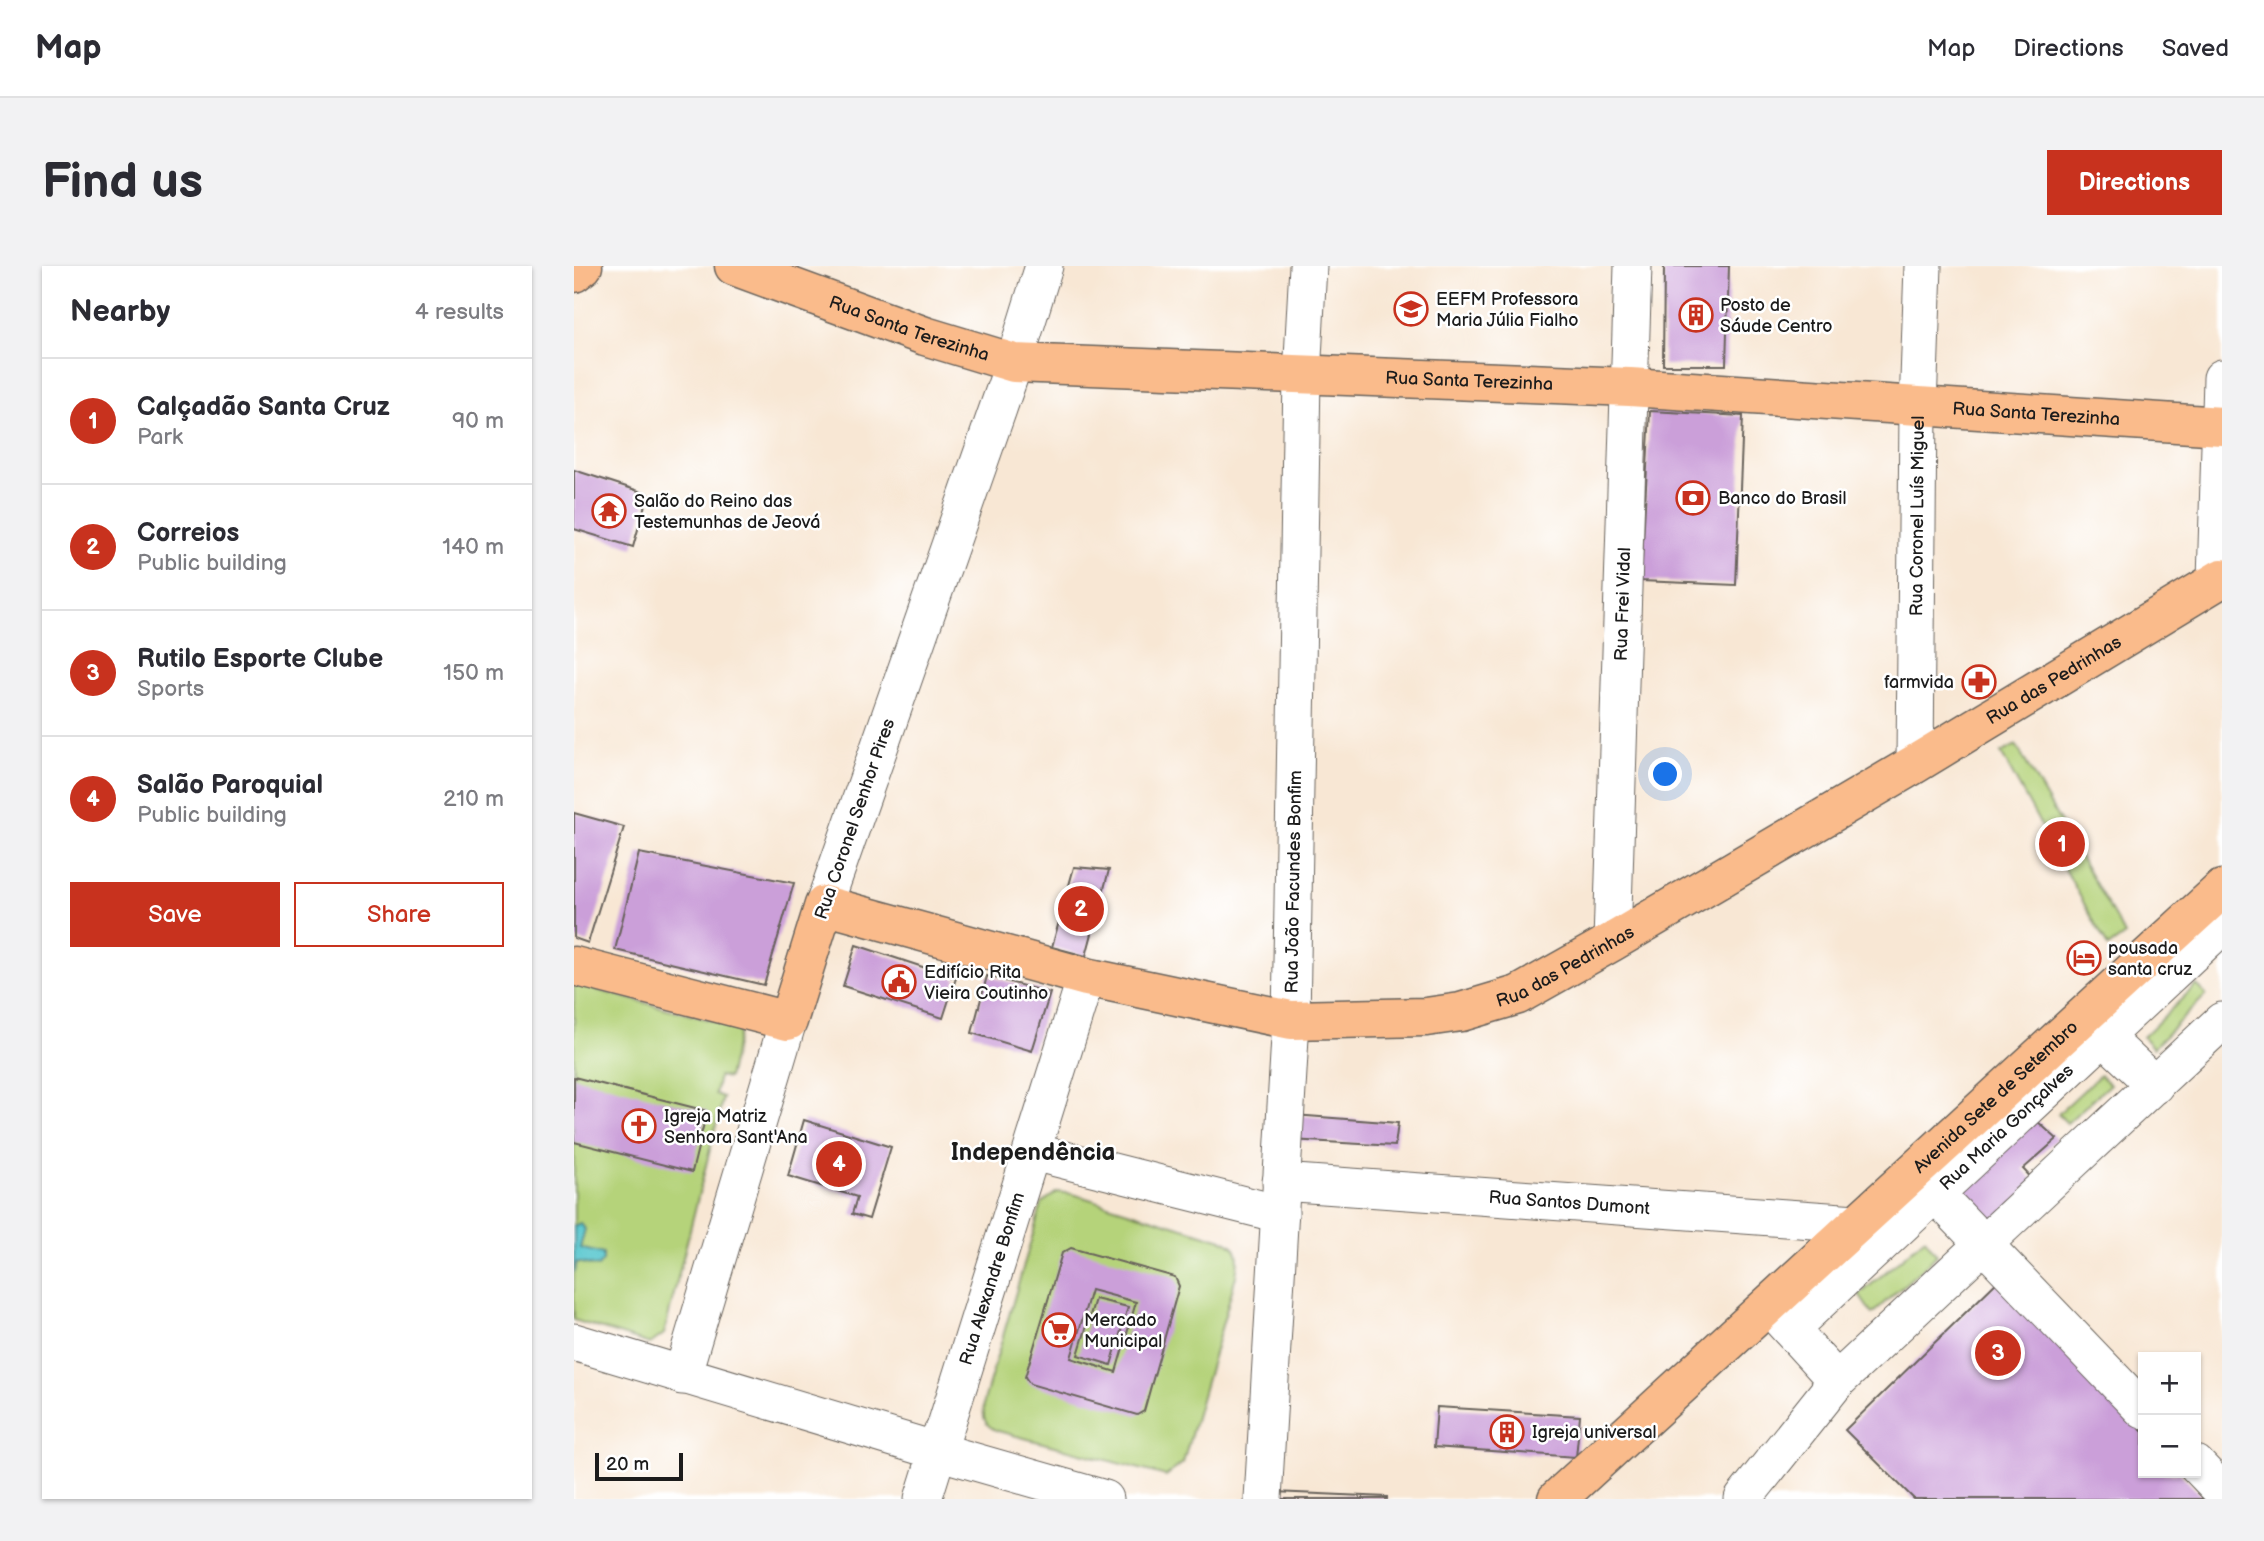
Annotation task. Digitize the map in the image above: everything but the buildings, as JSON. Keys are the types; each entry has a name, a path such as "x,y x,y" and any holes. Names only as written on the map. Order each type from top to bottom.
{"main road":[{"path":"574,274 583,266"},
{"name":"Rua Santa Terezinha","path":"734,266 925,336 1014,363 1630,387 2221,426"},
{"name":"Rua das Pedrinhas","path":"824,905 1086,977 1291,1020 1426,1017 1461,1012 1518,995 1612,942 1914,764 2219,579"},
{"name":"Avenida Sete de Setembro","path":"1557,1499 1778,1317 1856,1223 1924,1183 2222,889"},
{"name":"Rua Coronel Senhor Pires","path":"788,1021 824,905"},
{"path":"574,966 788,1021"}],"street":[{"name":"Rua Coronel Senhor Pires","path":"824,905 1014,363 1044,266"},
{"name":"Rua João Facundes Bonfim","path":"1263,1499 1291,1020 1302,376 1308,266"},
{"name":"Rua Frei Vidal","path":"1612,942 1633,266"},
{"name":"Rua Coronel Luís Miguel","path":"1914,764 1918,408 1923,266"},
{"path":"2219,579 2222,378"},
{"name":"Rua Maria Gonçalves","path":"1778,1317 1924,1183 2104,1037 2218,939"},
{"name":"Rua Alexandre Bonfim","path":"923,1499 1086,977"},
{"name":"Rua Coronel Senhor Pires","path":"682,1376 788,1021"},
{"path":"1743,1499 1837,1381 2222,1021"},
{"path":"2104,1037 2155,1085"},
{"name":"Rua Santos Dumont","path":"1033,1152 1280,1198 1856,1223"},
{"path":"1924,1183 2138,1405"},
{"path":"1778,1317 1837,1381"},
{"path":"574,1342 1105,1499"},
{"path":"2201,1469 2222,1492"}],"green space":[{"path":"2016,745 2125,935 2108,947 2001,753"},
{"path":"574,984 740,1028 728,1078 719,1076 715,1094 723,1097 664,1334 650,1344 574,1320"},
{"path":"2196,985 2206,995 2153,1048 2143,1037"},
{"path":"2100,1075 2110,1084 2067,1123 2058,1114"},
{"path":"1057,1192 1073,1194 1225,1241 1236,1251 1236,1276 1183,1463 1166,1476 998,1431 989,1426 985,1419 984,1401 1042,1203"},
{"path":"1925,1238 1937,1255 1872,1314 1859,1295"}],"water":[{"path":"580,1223 585,1229 580,1248 603,1254 603,1261 598,1267 577,1262 574,1273 574,1226"}],"place":[{"name":"EEFM Professora Maria Júlia Fialho","path":"1411,309"},
{"name":"Posto de Sáude Centro","path":"1696,315"},
{"name":"Banco do Brasil","path":"1693,498"},
{"name":"Salão do Reino das Testemunhas de Jeová","path":"609,511"},
{"name":"farmvida","path":"1979,682"},
{"name":"Calçadão Santa Cruz","path":"2062,844"},
{"name":"Correios","path":"1081,909"},
{"name":"pousada santa cruz","path":"2084,958"},
{"name":"Edifício Rita Vieira Coutinho","path":"899,982"},
{"name":"Igreja Matriz Senhora Sant'Ana","path":"639,1126"},
{"name":"Salão Paroquial","path":"839,1164"},
{"name":"Mercado Municipal","path":"1059,1330"},
{"name":"Rutilo Esporte Clube","path":"1998,1353"},
{"name":"Igreja universal","path":"1507,1432"}],"district":[{"name":"Independência","path":"1033,1152"}]}
